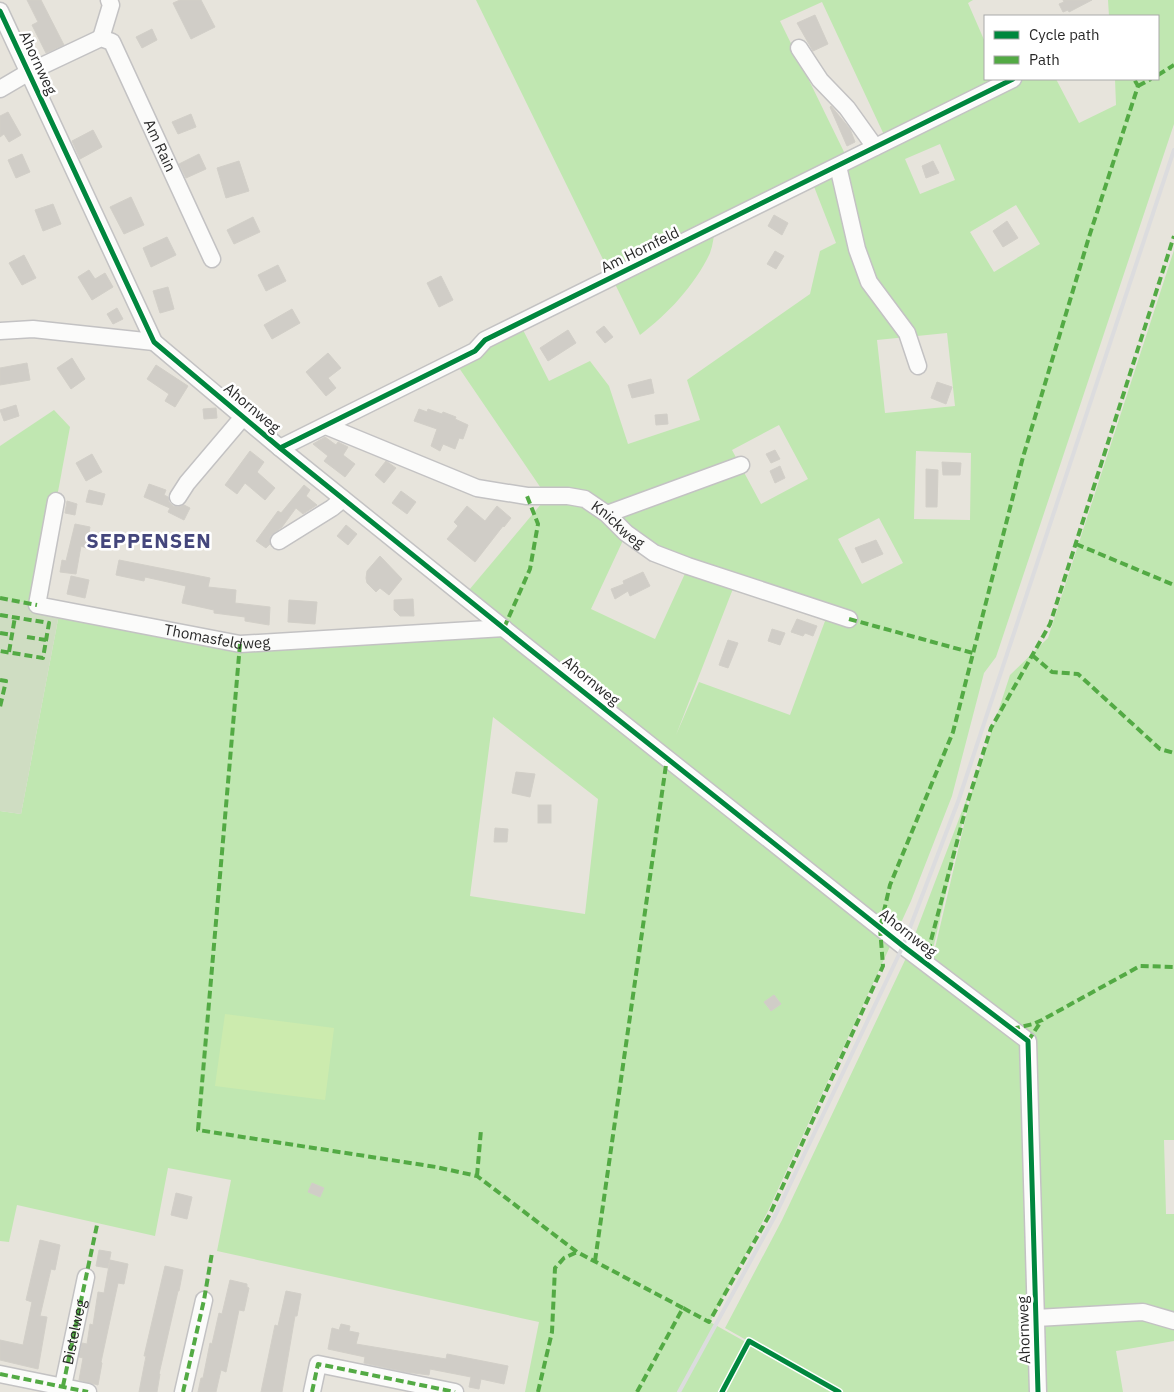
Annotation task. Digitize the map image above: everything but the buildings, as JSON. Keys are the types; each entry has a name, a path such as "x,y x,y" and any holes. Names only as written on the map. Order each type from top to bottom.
{"street":[{"path":"29,72 101,38 111,5 109,0"},
{"name":"Ahornweg","path":"0,11 154,342 280,448 504,628 903,946 1028,1041 1038,1392"},
{"name":"Am Rain","path":"101,38 112,42 212,259"},
{"path":"799,48 820,80 847,108 875,147"},
{"name":"Ahornweg","path":"0,89 29,72"},
{"name":"Am Hornfeld","path":"280,448 475,351 485,340 1011,80"},
{"path":"838,166 857,249 868,282 906,333 918,366"},
{"path":"0,331 33,329 154,342"},
{"path":"178,497 187,483 243,417"},
{"name":"Knickweg","path":"326,426 477,488 527,496 568,496 585,499 607,514 626,533 654,553 849,620"},
{"path":"607,514 740,465"},
{"path":"279,541 332,508 342,498"},
{"name":"Thomasfeldweg","path":"56,501 37,605 240,644 504,628"},
{"name":"Distelweg","path":"63,1386 86,1278"},
{"path":"182,1392 204,1300"},
{"path":"1036,1318 1143,1312 1174,1321"},
{"path":"312,1392 318,1364 455,1392"},
{"name":"Distelweg","path":"0,1374 88,1392"}],"green space":[{"path":"476,0 973,0 968,3 984,40 984,80 1000,80 885,137 822,2 780,21 846,156 715,226 710,253 697,276 661,318 640,335"},
{"path":"1108,0 1174,0 1174,124 996,657 984,673 952,796 911,901 767,1213 710,1322 835,1392 525,1392 539,1322 217,1251 231,1180 168,1168 155,1236 17,1205 9,1242 0,1241 0,811 21,814 60,609 240,644 503,628 464,596 547,497 455,362 520,324 549,381 590,361 609,386 628,444 700,420 687,380 810,294 820,251 836,243 813,184 1020,80 1057,80 1079,123 1116,105 1115,80 1159,80 1159,15 1109,15","holes":["940,144 955,180 920,194 905,159","1016,205 1040,244 994,272 970,232","947,333 955,406 885,413 877,340","779,425 808,479 761,504 732,450","916,451 971,453 970,520 914,519","879,518 903,563 862,584 838,539","626,534 688,567 655,639 591,609","736,581 828,613 790,715 699,682 676,735","493,717 598,799 585,914 470,896"]},
{"path":"1174,250 1174,1140 1164,1140 1166,1214 1174,1214 1174,1341 1116,1351 1123,1392 1041,1392 1031,1040 931,965 972,791 1010,675 1048,638"},
{"path":"54,410 70,427 37,605 0,598 0,446"},
{"path":"0,598 60,609 21,814 0,811"},
{"path":"970,790 929,966 1028,1041 1039,1392 839,1392 725,1328 782,1220 906,958"},
{"path":"225,1014 334,1028 325,1100 215,1086"}],"railway":[{"path":"679,1392 775,1216 903,946 959,799 1174,150"}],"marked path":[{"path":"1159,74 1174,65"},
{"path":"637,1392 683,1308 709,1322 770,1214 883,966 880,928 890,885 953,732 1023,457 1089,237 1138,86 1135,80"},
{"path":"1138,86 1149,80"},
{"path":"925,963 967,804 991,728 1050,624 1174,236"},
{"path":"504,628 530,569 538,524 527,496"},
{"path":"1076,544 1174,585"},
{"path":"0,598 37,605"},
{"path":"0,615 49,623 43,658 0,651"},
{"path":"9,652 15,617"},
{"path":"849,619 973,653"},
{"path":"0,633 12,635"},
{"path":"27,637 46,640"},
{"path":"240,644 198,1130 436,1167 477,1176 577,1252 683,1308"},
{"path":"1032,655 1052,672 1078,674 1160,749 1174,753"},
{"path":"0,680 6,681 0,707"},
{"path":"595,1261 667,758"},
{"path":"1012,1029 1042,1020 1140,966 1174,967"},
{"path":"1028,1041 1042,1020"},
{"path":"477,1176 481,1130"},
{"path":"63,1386 97,1225"},
{"path":"538,1392 552,1332 555,1268 564,1258 577,1252"},
{"path":"183,1392 204,1300 212,1253"},
{"path":"312,1392 318,1364 455,1392"},
{"path":"0,1374 88,1392"}],"cycle path":[{"path":"0,11 154,342 280,448 527,647 903,946 1028,1041 1038,1392"},
{"path":"280,448 475,351 485,340 1011,80"},
{"path":"722,1392 749,1341 839,1392"}],"district":[{"name":"SEPPENSEN","path":"149,541"}]}
